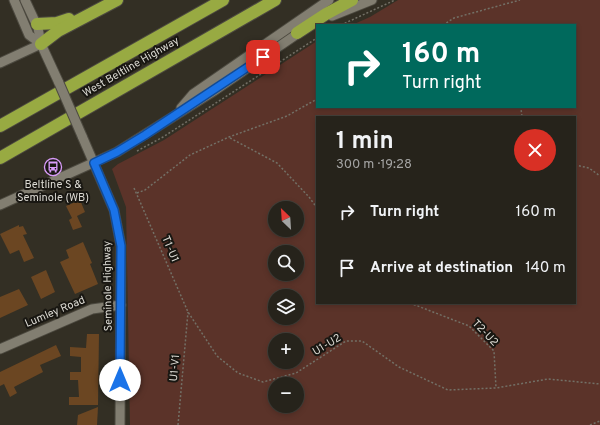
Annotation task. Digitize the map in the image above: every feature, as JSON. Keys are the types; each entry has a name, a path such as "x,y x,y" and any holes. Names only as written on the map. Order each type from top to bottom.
{"highway":[{"path":"41,44 58,31 116,0"},
{"path":"36,24 57,23 116,0"},
{"name":"West Beltline Highway","path":"0,126 223,0"},
{"name":"West Beltline Highway","path":"0,158 275,0"},
{"path":"297,33 326,14 352,0"}],"street":[{"name":"Seminole Highway","path":"14,0 30,36 41,44"},
{"name":"Seminole Highway","path":"25,0 36,24 41,44 114,210 118,226 121,246 120,425"},
{"path":"173,116 193,94 329,0"},
{"path":"0,205 117,152 214,91 297,33 320,21 372,0"},
{"path":"0,63 41,44"},
{"name":"Lumley Road","path":"0,349 92,309 120,305"}],"path":[{"path":"343,24 394,0"},
{"path":"445,24 454,18 520,0"},
{"path":"131,155 163,137 316,39"},
{"path":"137,193 145,190 190,156 229,137 287,116 316,100"},
{"path":"229,137 277,162 316,207"},
{"path":"576,165 590,168 600,176"},
{"name":"T1-U1","path":"134,188 188,312"},
{"name":"T2-U2","path":"413,304 469,326 494,351 496,388"},
{"name":"U1-U2","path":"188,312 217,356 238,373 263,382 296,373 346,341 362,340 399,367 448,390 496,388 548,379 600,384"},
{"name":"U1-V1","path":"178,425 188,312"},
{"path":"590,425 600,422"}],"shaded area":[{"path":"398,0 600,0 600,425 130,425 126,207 112,169 118,164 164,140 316,42 316,108 576,108 576,24 354,24 370,17"}],"building":[{"path":"80,200 85,212 77,216 82,227 73,230 69,220 72,218 66,206"},
{"path":"19,225 19,227 23,226 27,234 23,235 34,258 24,262 19,250 10,254 0,234"},
{"path":"83,242 92,263 90,264 98,284 75,294 60,262 69,258 66,250"},
{"path":"46,270 55,292 41,299 31,277"},
{"path":"19,289 28,305 0,318 0,297"},
{"path":"87,334 99,334 98,405 69,405 69,397 79,397 78,380 70,380 70,372 81,372 81,357 70,356 70,347 86,348"},
{"path":"56,345 61,356 40,365 43,372 14,387 17,393 10,397 4,384 0,386 0,372"},
{"path":"98,407 97,425 77,425 78,415"}],"place":[{"name":"Beltline S & Seminole (WB)","path":"53,167"}],"route":[{"path":"120,380 121,246 114,210 94,163 117,152 145,135 214,91 263,57"}]}
